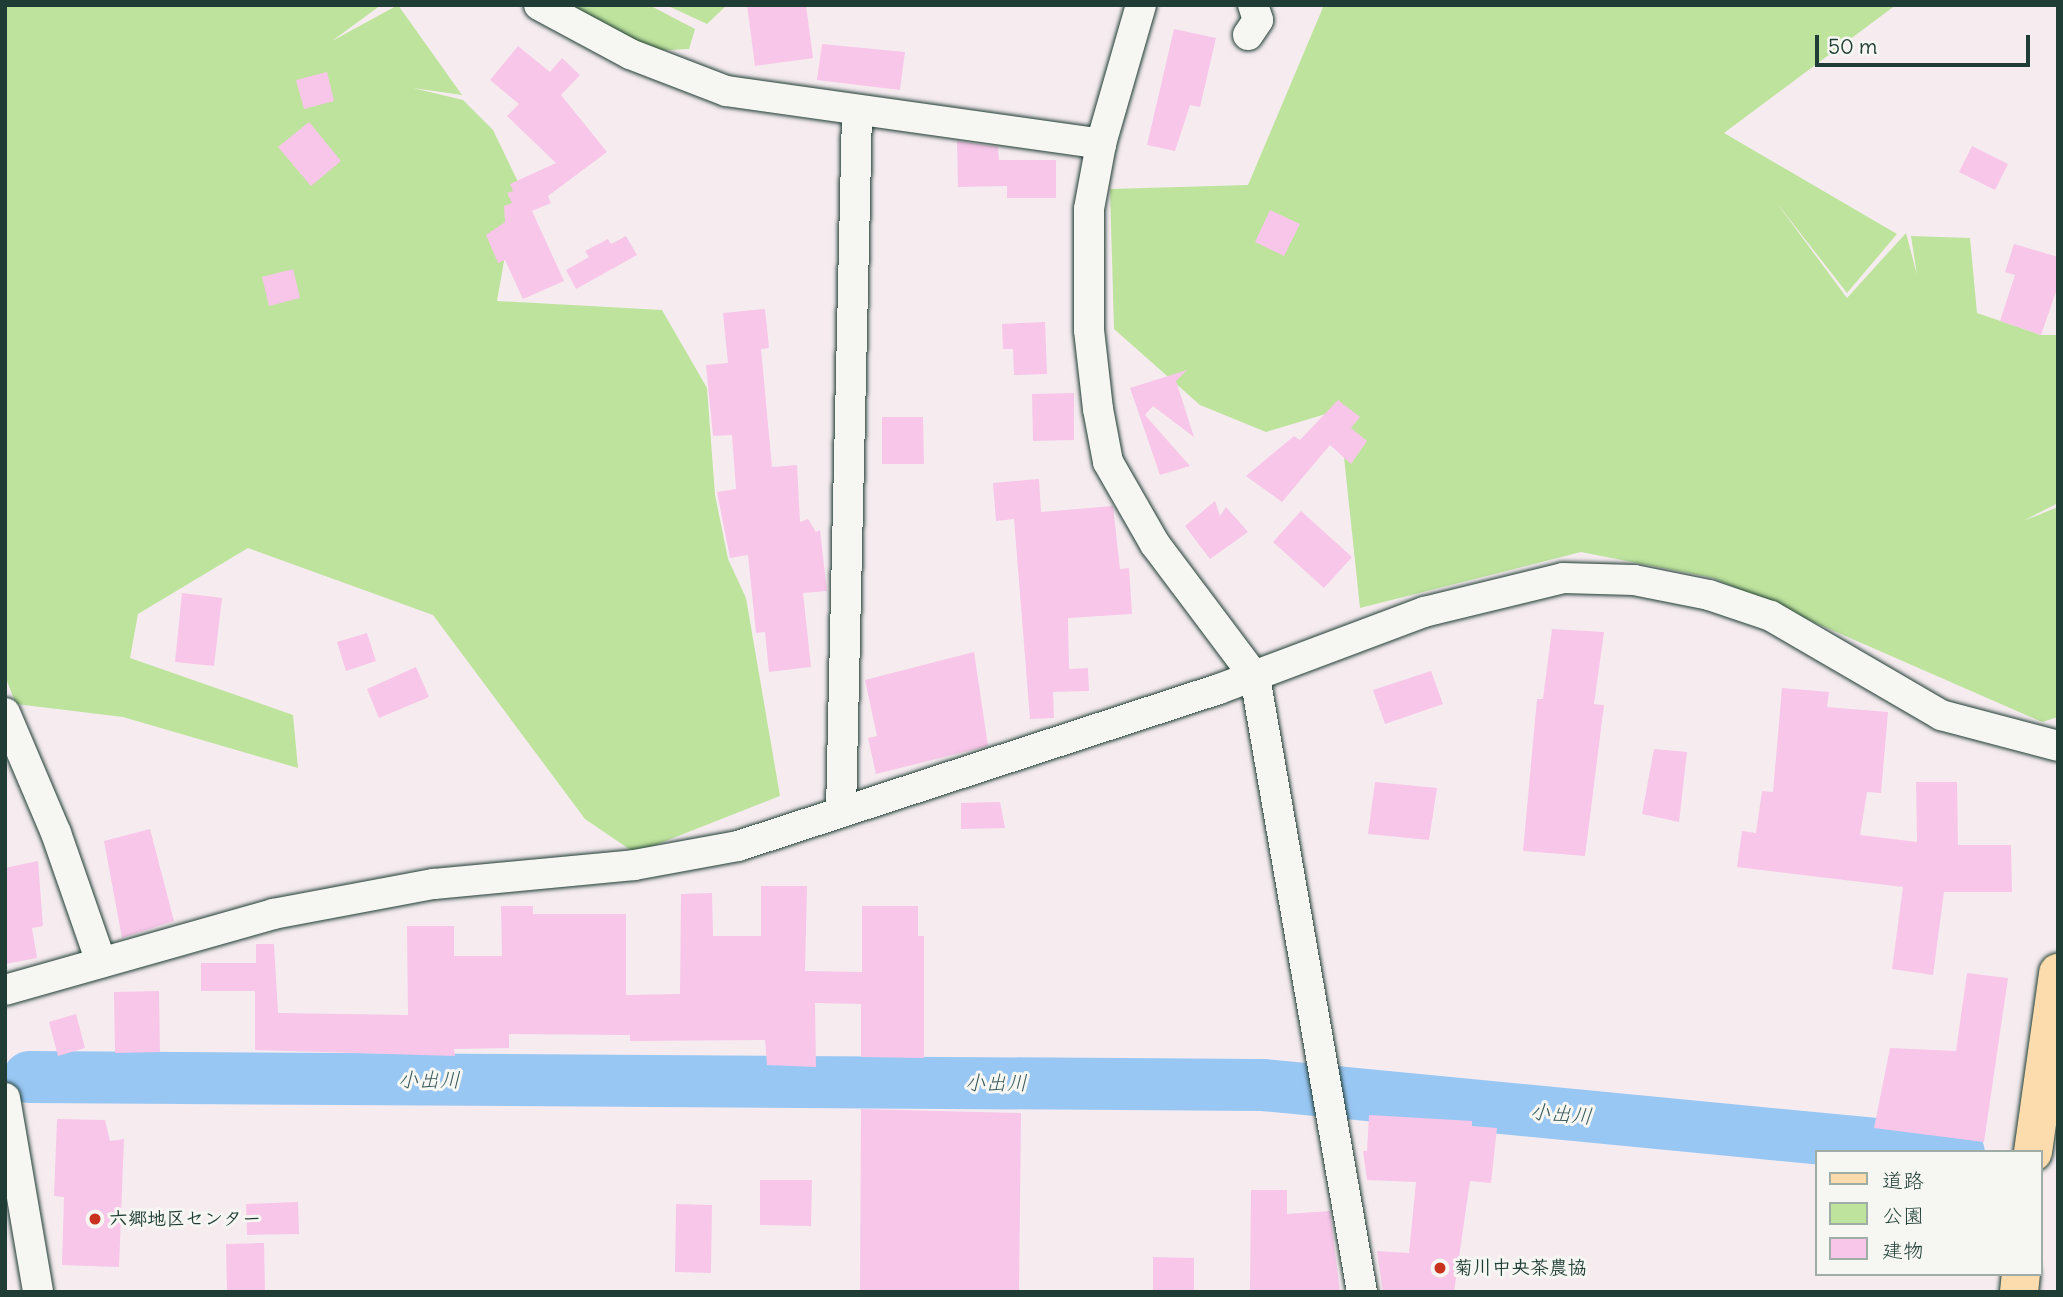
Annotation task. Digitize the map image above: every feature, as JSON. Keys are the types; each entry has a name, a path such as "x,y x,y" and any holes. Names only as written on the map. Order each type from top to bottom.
{"main road":[{"path":"2033,1150 2058,973"}],"street":[{"path":"539,5 629,54 726,91 1101,144"},
{"path":"1141,5 1101,144 1089,209 1088,330 1108,462 1155,544 1255,677 1362,1292"},
{"path":"1248,35 1258,20 1253,5"},
{"path":"841,812 857,110"},
{"path":"5,990 273,914 435,884 647,862 738,846 1255,677 1475,597 1563,578 1633,580 1709,595 1771,616 1941,715 2058,746"},
{"path":"5,713 57,833 101,962"},
{"path":"5,1097 38,1292"}],"green space":[{"path":"5,5 381,5 332,41 398,5 462,95 413,88 463,100 493,130 518,182 497,301 662,310 707,388 715,495 728,559 746,598 780,796 635,853 585,819 433,615 248,548 138,614 130,658 293,715 298,768 123,717 16,704 5,676"},
{"path":"567,5 649,5 695,29 689,49 652,51"},
{"path":"666,5 727,5 707,24"},
{"path":"1324,5 1896,5 1724,133 1897,234 1847,293 1776,202 1847,298 1906,233 1917,275 1911,236 1970,238 1977,313 2041,335 2058,335 2058,503 2023,521 2058,507 2058,717 2042,722 1713,578 1581,552 1360,608 1339,410 1266,432 1200,405 1114,329 1110,189 1248,185"}],"building":[{"path":"747,5 806,5 813,58 755,66"},
{"path":"1174,29 1216,38 1200,107 1190,105 1175,151 1147,145"},
{"path":"822,44 905,52 900,90 817,80"},
{"path":"518,46 550,72 562,58 580,75 561,95 607,152 548,196 551,203 532,211 564,281 523,299 505,260 498,263 486,235 505,222 504,206 512,203 507,193 513,191 510,184 556,163 507,116 519,104 490,80"},
{"path":"327,72 334,101 304,109 296,80"},
{"path":"309,122 341,161 311,186 278,147"},
{"path":"957,141 998,147 999,160 1056,160 1056,198 1007,198 1007,186 958,187"},
{"path":"1972,146 2008,164 1995,190 1959,172"},
{"path":"1270,210 1300,224 1284,256 1255,242"},
{"path":"626,236 637,255 576,289 566,270 589,257 585,251 608,239 611,244"},
{"path":"2014,244 2058,257 2058,286 2041,335 2000,321 2015,275 2005,272"},
{"path":"293,269 300,298 269,306 262,277"},
{"path":"765,309 769,348 761,349 772,467 797,465 800,522 808,519 816,532 820,530 827,591 803,593 811,667 769,672 765,632 756,633 748,555 730,558 717,492 736,489 732,435 713,436 706,365 728,363 723,313"},
{"path":"1045,322 1047,374 1014,375 1013,349 1003,349 1002,324"},
{"path":"1187,370 1176,381 1194,437 1153,406 1145,415 1190,466 1160,475 1130,388"},
{"path":"1074,393 1074,440 1033,441 1032,394"},
{"path":"1338,400 1360,417 1351,428 1367,441 1351,464 1330,445 1282,502 1246,476 1294,436 1300,440"},
{"path":"882,417 923,417 924,464 882,464"},
{"path":"1039,479 1041,512 1113,506 1120,569 1129,568 1132,614 1068,618 1069,669 1088,668 1089,691 1053,692 1054,718 1030,719 1014,519 996,521 993,483"},
{"path":"1215,501 1220,516 1226,507 1248,532 1210,559 1185,526"},
{"path":"1301,511 1352,557 1324,588 1273,542"},
{"path":"182,593 222,598 214,666 175,662"},
{"path":"1552,629 1604,632 1594,704 1604,705 1585,856 1523,851 1537,699 1543,699"},
{"path":"367,633 376,661 346,671 337,642"},
{"path":"974,652 988,746 876,774 868,738 877,736 865,680"},
{"path":"416,667 429,697 379,718 367,689"},
{"path":"1431,671 1443,704 1385,724 1373,690"},
{"path":"1782,688 1829,692 1827,707 1888,712 1881,793 1867,792 1860,835 1917,842 1916,782 1957,782 1958,845 2011,845 2012,892 1944,892 1933,975 1892,969 1903,887 1737,867 1742,831 1756,833 1762,791 1773,792"},
{"path":"1654,749 1687,752 1679,822 1642,814"},
{"path":"1375,782 1437,788 1429,840 1368,834"},
{"path":"1000,802 1005,828 961,829 961,803"},
{"path":"150,829 174,921 122,938 104,841"},
{"path":"38,861 43,926 32,928 37,958 5,964 5,868"},
{"path":"761,886 807,886 805,971 862,972 862,906 918,906 918,936 924,936 924,1058 861,1057 861,1004 815,1003 816,1067 767,1065 765,1040 630,1041 630,1035 509,1034 509,1048 454,1049 455,1056 255,1050 255,991 201,991 201,963 256,963 256,944 274,944 278,1013 408,1015 407,926 454,926 454,956 502,956 501,906 533,906 533,914 626,914 626,995 680,994 681,894 712,893 713,936 761,936"},
{"path":"1967,973 2008,978 1984,1142 1874,1128 1890,1048 1956,1051"},
{"path":"159,991 160,1052 115,1053 114,992"},
{"path":"76,1014 85,1048 58,1056 49,1022"},
{"path":"861,1109 1021,1113 1019,1292 860,1292"},
{"path":"1369,1115 1472,1121 1472,1126 1497,1128 1491,1183 1470,1181 1454,1292 1383,1292 1377,1251 1409,1253 1416,1182 1367,1180 1363,1151 1367,1151"},
{"path":"57,1119 105,1120 110,1141 124,1139 119,1267 62,1265 64,1197 54,1196"},
{"path":"760,1180 812,1180 811,1226 760,1225"},
{"path":"1251,1190 1287,1190 1287,1214 1330,1211 1340,1292 1250,1292"},
{"path":"298,1202 299,1234 247,1235 246,1204"},
{"path":"676,1204 712,1205 711,1273 675,1272"},
{"path":"264,1243 265,1292 227,1292 226,1244"},
{"path":"1153,1257 1194,1258 1194,1292 1153,1292"}],"waterway":[{"name":"小出川","path":"29,1077 1263,1085 1938,1150"}],"place":[{"name":"六郷地区センター","path":"95,1219"},
{"name":"菊川中央茶農協","path":"1440,1268"}]}
